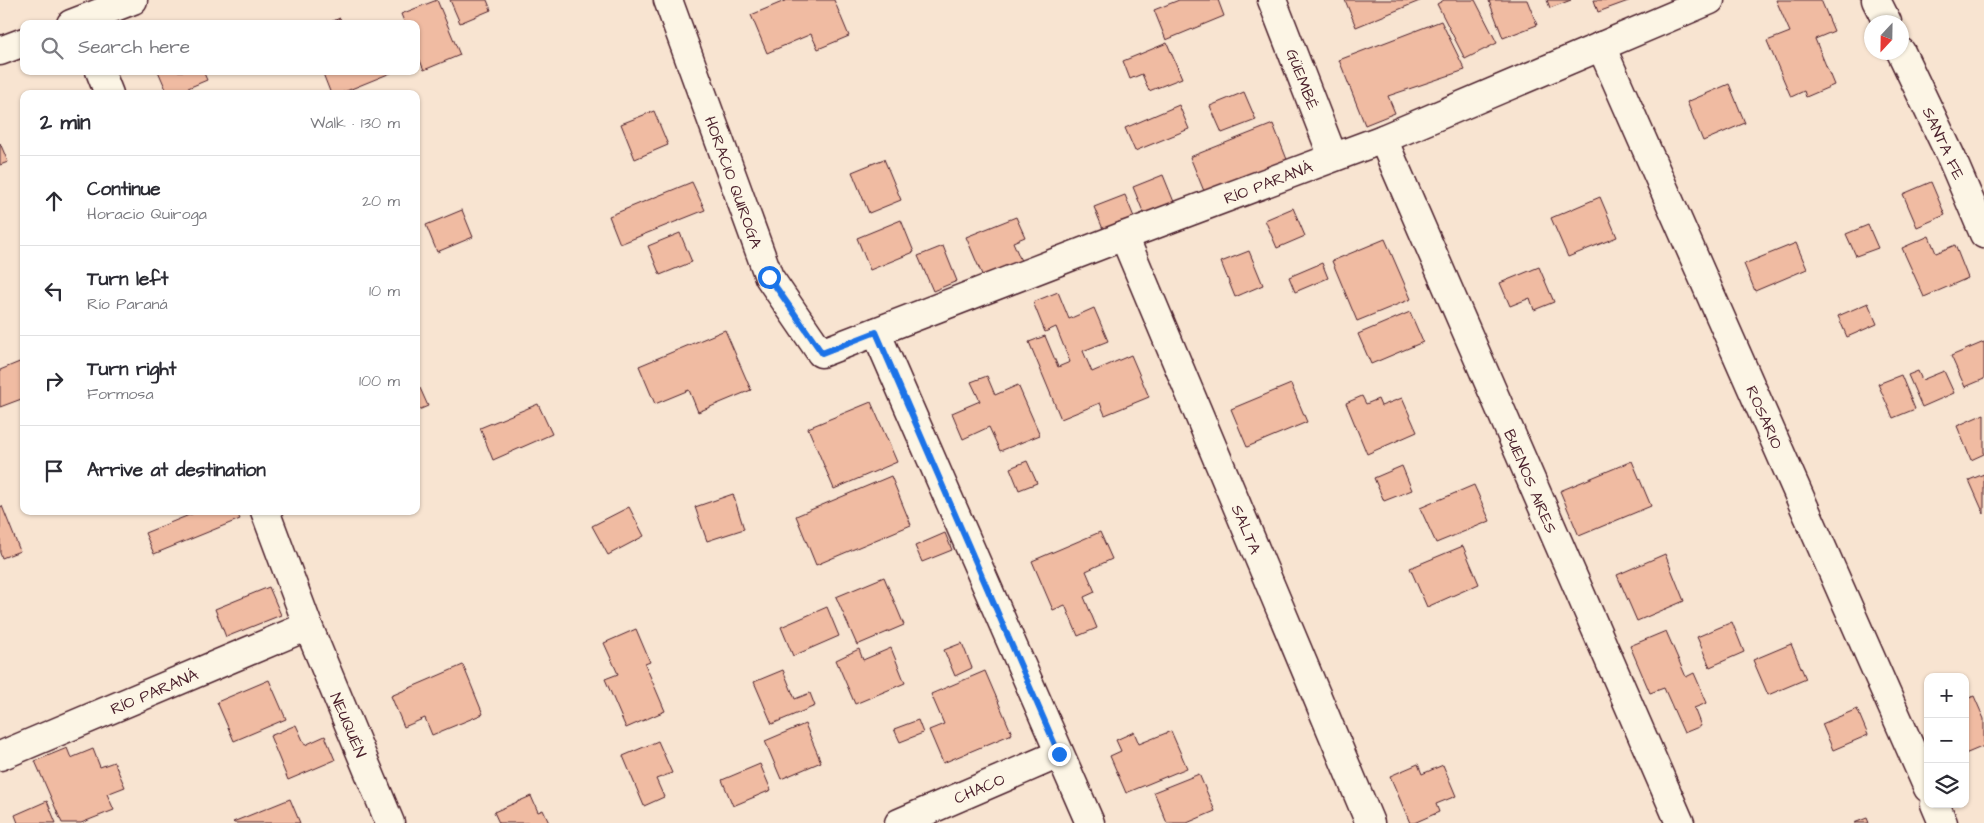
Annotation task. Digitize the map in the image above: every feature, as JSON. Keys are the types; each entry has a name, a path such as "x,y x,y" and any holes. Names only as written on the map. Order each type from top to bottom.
{"street":[{"path":"77,17 133,0"},
{"name":"HORACIO QUIROGA","path":"668,0 769,277 822,353"},
{"name":"GÜEMBÉ","path":"1272,0 1333,157"},
{"name":"RÍO PARANÁ","path":"822,353 1383,138 1710,0"},
{"path":"1876,0 1884,15"},
{"path":"0,51 20,44"},
{"name":"ROSARIO","path":"1601,46 1924,779"},
{"name":"SANTA FE","path":"1905,60 1952,159 1984,234"},
{"path":"102,75 107,90"},
{"name":"BUENOS AIRES","path":"1383,138 1680,823"},
{"name":"SALTA","path":"1124,236 1370,823"},
{"path":"876,332 1090,823"},
{"name":"NEUQUÉN","path":"266,515 308,626 390,823"},
{"name":"RÍO PARANÁ","path":"0,756 308,626"},
{"name":"CHACO","path":"899,823 1059,754"},
{"path":"1937,808 1943,823"}],"building":[{"path":"437,0 460,55 424,70 420,60 420,20 403,20 401,14"},
{"path":"450,0 487,0 491,10 460,23"},
{"path":"787,0 834,0 849,36 818,49 811,34 767,53 751,15"},
{"path":"1179,0 1218,0 1224,16 1166,40 1154,10"},
{"path":"1345,0 1422,0 1356,27"},
{"path":"1444,0 1475,0 1497,43 1465,59 1437,4"},
{"path":"1527,0 1537,25 1503,38 1489,1"},
{"path":"1547,0 1571,0 1550,8"},
{"path":"1594,0 1631,0 1598,12"},
{"path":"1776,0 1821,0 1834,31 1815,39 1834,85 1806,97 1804,91 1791,97 1767,41 1790,32"},
{"path":"1441,21 1465,70 1388,96 1395,113 1365,125 1339,60"},
{"path":"1167,43 1182,78 1149,91 1142,74 1130,79 1123,61"},
{"path":"160,75 205,75 207,80 183,90 166,90"},
{"path":"324,75 386,75 349,90 329,90"},
{"path":"1729,84 1745,123 1703,141 1687,102"},
{"path":"1244,92 1256,120 1222,133 1210,106"},
{"path":"1179,105 1189,129 1135,151 1125,128"},
{"path":"654,111 668,145 635,159 621,124"},
{"path":"1273,124 1288,162 1206,196 1190,157"},
{"path":"0,143 8,162 0,165"},
{"path":"884,159 901,200 869,213 852,172"},
{"path":"1163,175 1174,202 1144,214 1133,187"},
{"path":"692,182 705,210 620,244 609,216"},
{"path":"1931,182 1945,215 1917,227 1903,194"},
{"path":"1125,195 1136,222 1105,234 1094,207"},
{"path":"1600,197 1617,237 1568,257 1551,218"},
{"path":"1293,208 1305,236 1277,248 1265,220"},
{"path":"462,210 473,237 437,252 426,225"},
{"path":"1016,217 1025,237 1013,242 1021,261 983,277 966,237"},
{"path":"901,220 914,252 870,270 857,238"},
{"path":"1868,225 1878,248 1856,256 1846,234"},
{"path":"680,233 692,262 660,275 648,246"},
{"path":"1929,236 1936,253 1955,245 1968,278 1924,297 1902,248"},
{"path":"1385,239 1411,299 1357,321 1332,261"},
{"path":"1796,243 1807,269 1755,291 1744,264"},
{"path":"943,246 957,281 933,291 918,256"},
{"path":"1249,251 1263,285 1235,297 1221,262"},
{"path":"1322,263 1328,278 1295,292 1289,277"},
{"path":"1539,267 1554,302 1534,310 1530,298 1510,306 1500,283"},
{"path":"1058,292 1069,319 1094,308 1108,341 1083,351 1092,372 1131,355 1149,397 1105,415 1100,403 1061,419 1029,342 1045,336 1058,367 1070,362 1056,327 1045,332 1033,302"},
{"path":"1868,303 1877,324 1847,337 1838,316"},
{"path":"1410,312 1423,342 1371,364 1358,334"},
{"path":"725,330 751,390 698,412 689,390 655,404 639,366"},
{"path":"1984,342 1984,379 1965,387 1951,356"},
{"path":"20,362 20,400 0,407 0,370"},
{"path":"1918,371 1922,380 1944,371 1954,393 1922,407 1908,375"},
{"path":"1901,375 1915,409 1893,418 1878,384"},
{"path":"987,376 995,395 1018,385 1040,435 1000,451 989,427 963,439 952,413 980,401 971,382"},
{"path":"1291,384 1307,422 1247,447 1231,409"},
{"path":"420,388 428,406 420,409"},
{"path":"1362,396 1366,404 1378,399 1381,406 1402,398 1417,432 1367,454 1346,403"},
{"path":"871,402 897,462 834,489 808,428"},
{"path":"538,404 552,434 493,460 480,428"},
{"path":"1984,414 1984,454 1971,460 1957,426"},
{"path":"1027,461 1037,483 1019,490 1010,468"},
{"path":"1632,461 1651,506 1579,536 1560,491"},
{"path":"1402,466 1412,490 1384,501 1374,478"},
{"path":"1984,474 1984,514 1969,480"},
{"path":"891,476 911,525 816,565 796,516"},
{"path":"1474,485 1490,521 1436,543 1420,508"},
{"path":"733,494 744,529 707,541 695,507"},
{"path":"2,506 20,551 2,558 0,553 0,507"},
{"path":"629,507 644,536 608,555 592,526"},
{"path":"189,515 238,515 240,519 154,554 145,533"},
{"path":"1100,532 1112,559 1086,571 1095,592 1084,597 1097,628 1078,636 1065,605 1053,610 1032,561"},
{"path":"945,533 952,550 922,562 915,546"},
{"path":"1463,546 1479,584 1427,607 1410,568"},
{"path":"1665,554 1684,601 1637,621 1617,575"},
{"path":"884,577 904,625 857,645 836,597"},
{"path":"269,587 281,615 226,637 215,609"},
{"path":"827,607 839,636 793,656 781,627"},
{"path":"1732,622 1744,652 1710,667 1697,637"},
{"path":"636,629 650,662 645,664 665,711 626,728 605,679 618,674 604,643"},
{"path":"1666,631 1686,677 1694,673 1707,703 1694,708 1701,726 1684,733 1664,688 1650,693 1630,646"},
{"path":"962,643 972,668 955,676 944,650"},
{"path":"1791,644 1806,679 1768,695 1753,660"},
{"path":"891,648 905,683 855,704 836,660 859,649 863,660"},
{"path":"463,665 483,714 432,735 425,718 404,727 391,696"},
{"path":"783,670 795,699 810,693 815,706 772,724 754,682"},
{"path":"985,671 1012,734 943,763 929,730 944,724 931,694"},
{"path":"269,680 286,719 234,741 217,702"},
{"path":"1974,696 1984,719 1984,746 1969,752 1969,718 1969,698"},
{"path":"1857,709 1868,735 1833,750 1822,724"},
{"path":"918,720 923,733 900,742 894,729"},
{"path":"805,724 821,762 781,779 765,741"},
{"path":"296,725 305,745 325,736 335,760 288,780 270,736"},
{"path":"1171,731 1187,768 1126,793 1110,756 1121,751 1116,740 1134,732 1139,744"},
{"path":"658,741 672,773 656,779 664,797 644,806 623,756"},
{"path":"67,748 71,758 93,749 100,767 114,762 125,787 107,794 114,810 81,823 62,823 35,761"},
{"path":"760,764 771,790 733,806 722,780"},
{"path":"1418,764 1422,774 1443,765 1456,796 1436,804 1439,812 1410,823 1390,776"},
{"path":"1199,774 1215,811 1187,823 1167,823 1154,792"},
{"path":"531,796 538,812 543,810 549,823 499,823 494,812"},
{"path":"290,799 300,823 233,822"},
{"path":"47,801 56,823 18,823 15,815"},
{"path":"1867,818 1869,823 1854,823"}],"route":[{"path":"769,277 822,353 876,332 1059,754"}]}
